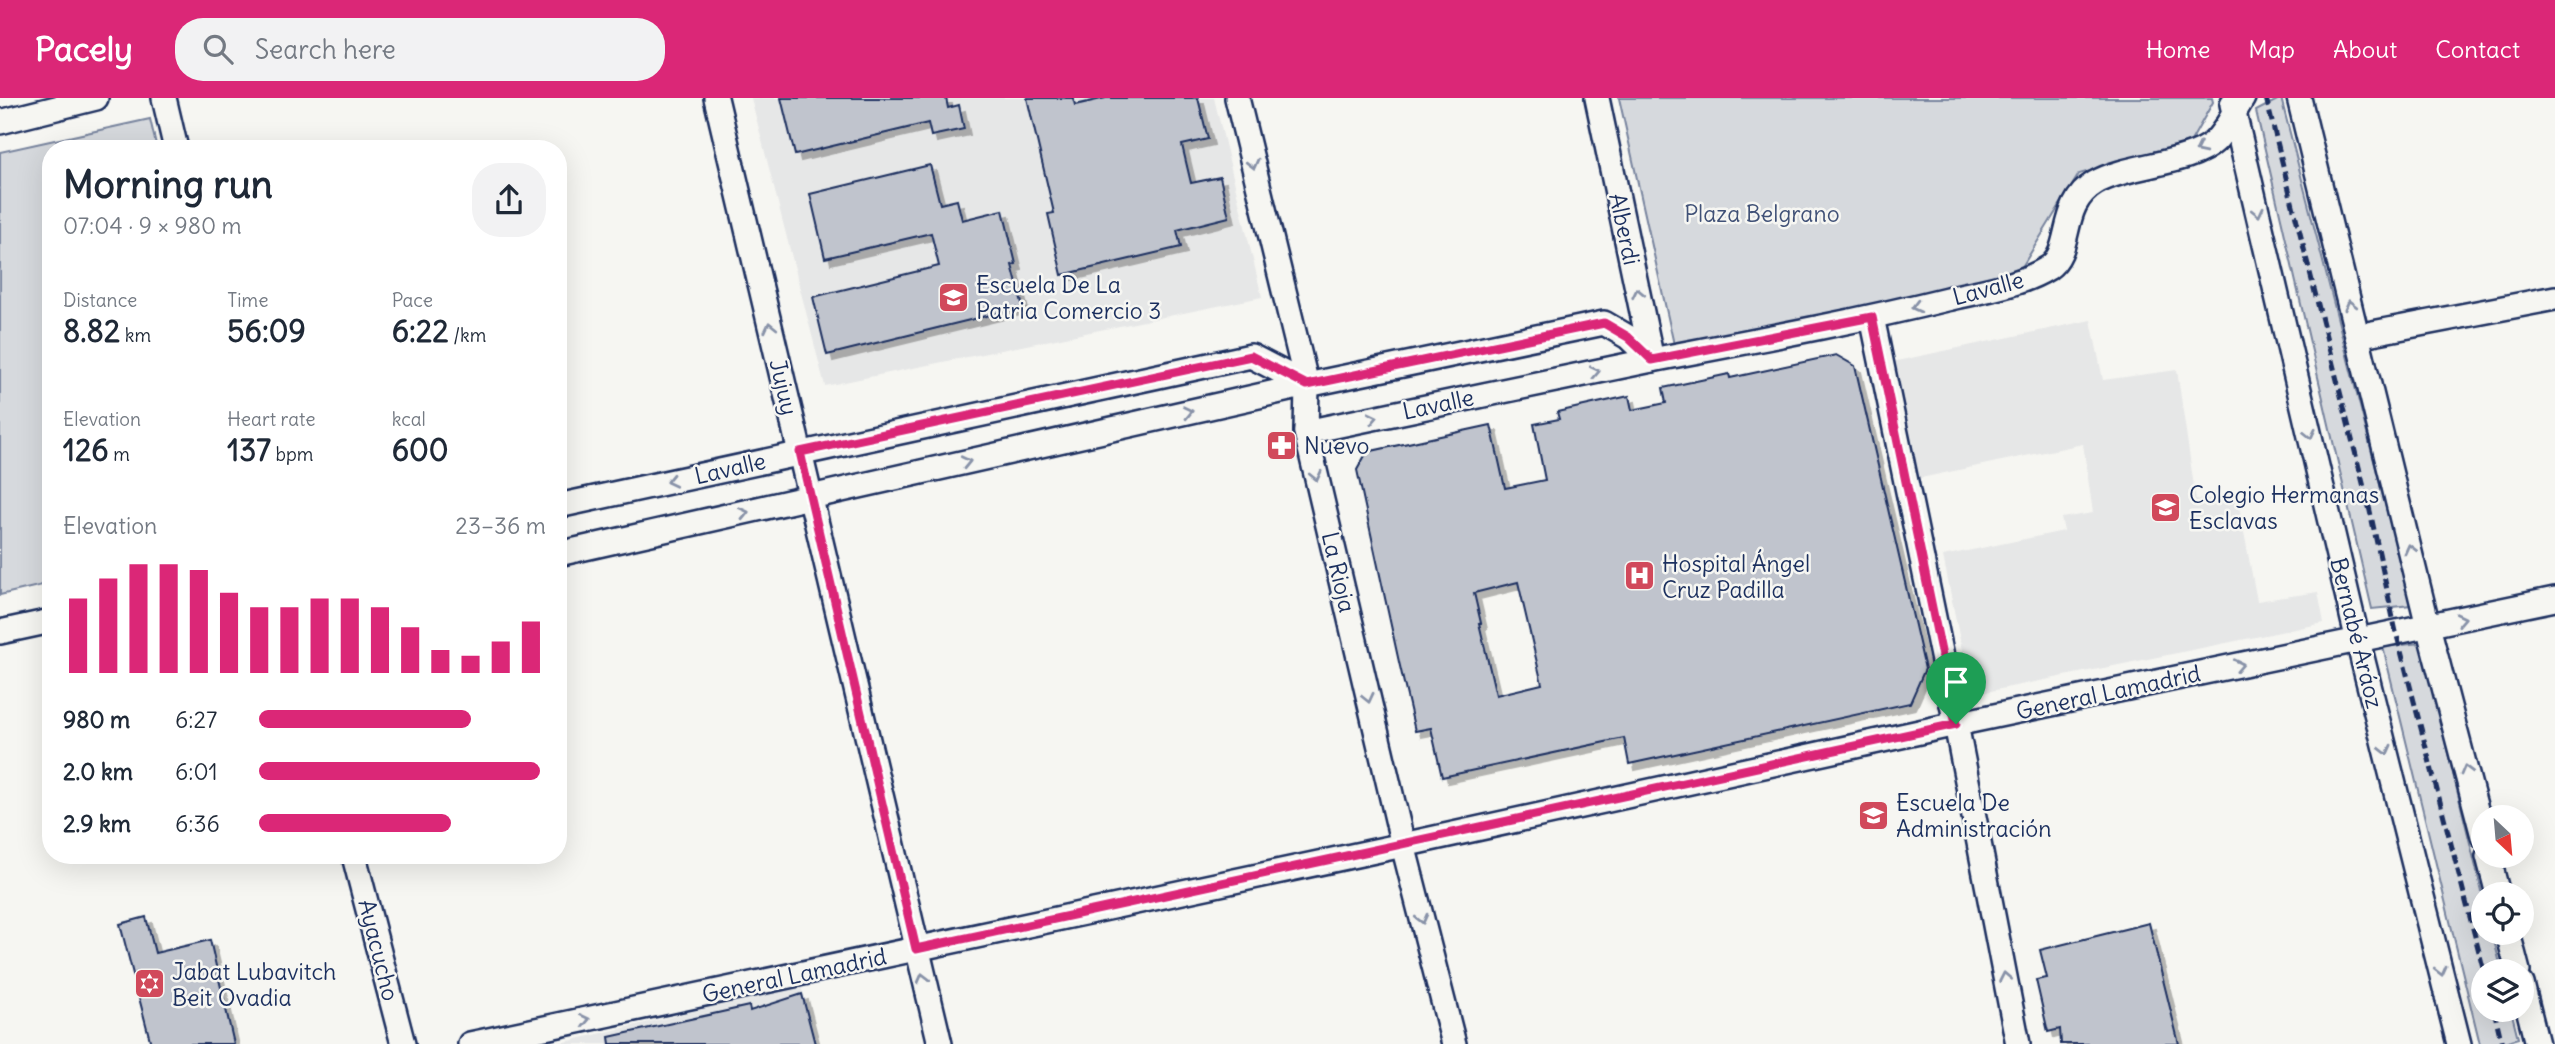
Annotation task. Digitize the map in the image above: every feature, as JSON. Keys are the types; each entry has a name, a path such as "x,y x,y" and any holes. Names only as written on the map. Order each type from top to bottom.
{"street":[{"path":"0,122 96,98"},
{"path":"164,98 174,140"},
{"name":"Jujuy","path":"716,98 940,1044"},
{"name":"La Rioja","path":"1237,98 1307,385 1306,432 1403,845 1454,1044"},
{"name":"Alberdi","path":"1597,98 1652,360"},
{"path":"2299,98 2428,626 2475,805"},
{"name":"Lavalle","path":"1306,432 1872,317 2025,280 2051,266 2063,246 2072,206 2087,187 2103,178 2199,151 2214,142 2236,102"},
{"name":"Bernabé Aráoz","path":"2236,102 2358,641 2459,1044"},
{"path":"2357,336 2555,298"},
{"path":"1872,317 1956,724 2018,1044"},
{"name":"Lavalle","path":"567,552 1307,385 1604,323 1628,337 1652,360"},
{"name":"Lavalle","path":"567,504 1251,356 1307,385"},
{"name":"General Lamadrid","path":"470,1044 2555,598"},
{"path":"0,632 42,623"},
{"name":"Ayacucho","path":"357,864 403,1044"},
{"path":"2532,1022 2538,1044"}],"shaded area":[{"path":"751,98 1214,98 1262,297 825,386"},
{"name":"Colegio Hermanas Esclavas","path":"2091,320 2103,380 2177,370 2196,500 2237,495 2257,601 2318,592 2324,623 1971,695 1943,556 2064,531 2061,518 2093,513 2083,444 1916,479 1892,362"},
{"path":"801,986 816,1044 556,1044"}],"green space":[{"name":"Plaza Belgrano","path":"1619,98 2212,98 2213,102 2190,143 2079,174 2017,275 1675,349"},
{"path":"2281,98 2411,605 2372,609 2256,111"},
{"path":"150,119 155,140 55,140"},
{"path":"42,143 42,585 0,595 0,152"},
{"path":"2421,643 2471,847 2471,868 2476,868 2480,882 2471,882 2471,945 2495,945 2499,959 2471,959 2471,1007 2383,647"},
{"path":"2475,1022 2514,1022 2518,1038 2498,1044 2480,1044"}],"building":[{"path":"781,98 946,98 948,108 959,105 964,129 931,136 928,123 795,155"},
{"path":"1027,98 1073,98 1075,105 1106,98 1198,98 1208,139 1182,145 1191,183 1220,177 1229,217 1177,230 1181,247 1062,275 1048,214 1054,213"},
{"path":"930,165 940,204 957,200 962,220 1003,210 1016,264 1012,265 1023,307 827,355 813,297 939,266 931,233 825,258 810,194"},
{"name":"Hospital Ángel Cruz Padilla","path":"1836,355 1855,366 1925,669 1910,703 1629,764 1624,738 1442,777 1431,728 1415,731 1399,662 1357,470 1367,452 1491,425 1505,488 1545,480 1534,424 1559,419 1557,412 1629,396 1632,410 1666,403 1663,388 1729,374 1730,378","holes":["1518,582 1542,684 1496,695 1474,593"]},
{"path":"146,917 155,953 210,940 234,1044 151,1044 120,924"},
{"path":"2149,923 2179,1044 2061,1044 2060,1029 2048,1032 2036,980 2047,978 2040,950"},
{"path":"802,994 815,1044 610,1044 609,1037 749,1006 750,1011"}],"railway":[{"path":"2266,98 2370,511 2396,632 2481,959"},
{"path":"2497,1022 2502,1044"}],"place":[{"name":"Escuela De La Patria Comercio 3","path":"953,297"},
{"name":"Nuevo","path":"1281,445"},
{"name":"Colegio Hermanas Esclavas","path":"2166,507"},
{"name":"Hospital Ángel Cruz Padilla","path":"1639,576"},
{"name":"Escuela De Administración","path":"1873,815"},
{"name":"Jabat Lubavitch Beit Ovadia","path":"149,984"}],"route":[{"path":"1872,317 1956,724 916,949 800,452 1251,356 1307,385 1604,323 1628,337 1652,360 1872,317"}]}
